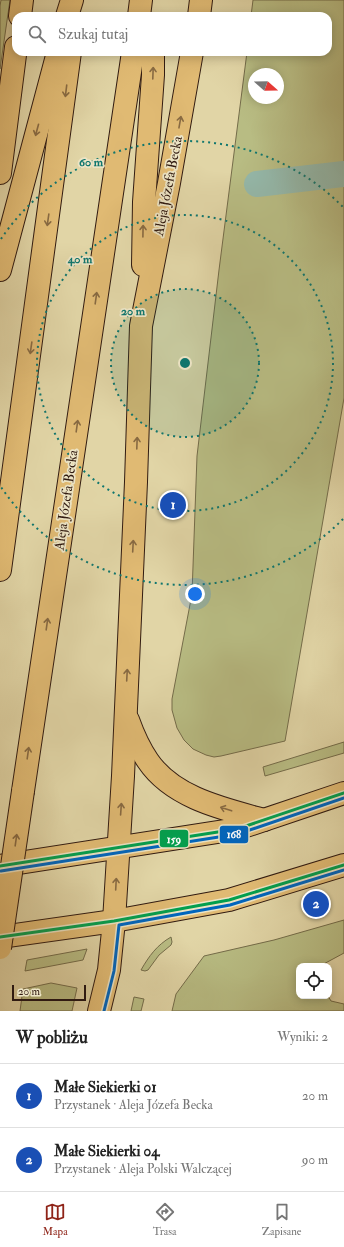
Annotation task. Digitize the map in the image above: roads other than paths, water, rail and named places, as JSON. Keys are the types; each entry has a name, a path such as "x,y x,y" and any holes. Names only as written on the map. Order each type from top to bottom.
{"main road":[{"path":"20,12 22,0"},
{"path":"68,12 72,0"},
{"path":"76,12 77,0"},
{"path":"140,12 141,0"},
{"path":"154,0 154,12"},
{"path":"198,12 200,0"},
{"path":"0,173 15,56"},
{"path":"0,270 57,56"},
{"path":"0,570 69,56"},
{"name":"Aleja Józefa Becka","path":"0,948 132,56"},
{"path":"141,326 144,202 153,56"},
{"name":"Aleja Józefa Becka","path":"99,1011 109,970 114,920 136,490 141,326 168,191 191,56"},
{"path":"125,714 137,743 149,762 175,787 190,795 225,809 264,820"},
{"path":"0,866 237,829 344,793"},
{"path":"0,937 114,920 229,900 344,865"}],"waterway":[{"path":"257,184 344,174"}],"place":[{"name":"Małe Siekierki 01","path":"173,505"},
{"name":"Małe Siekierki 04","path":"316,904"}]}
